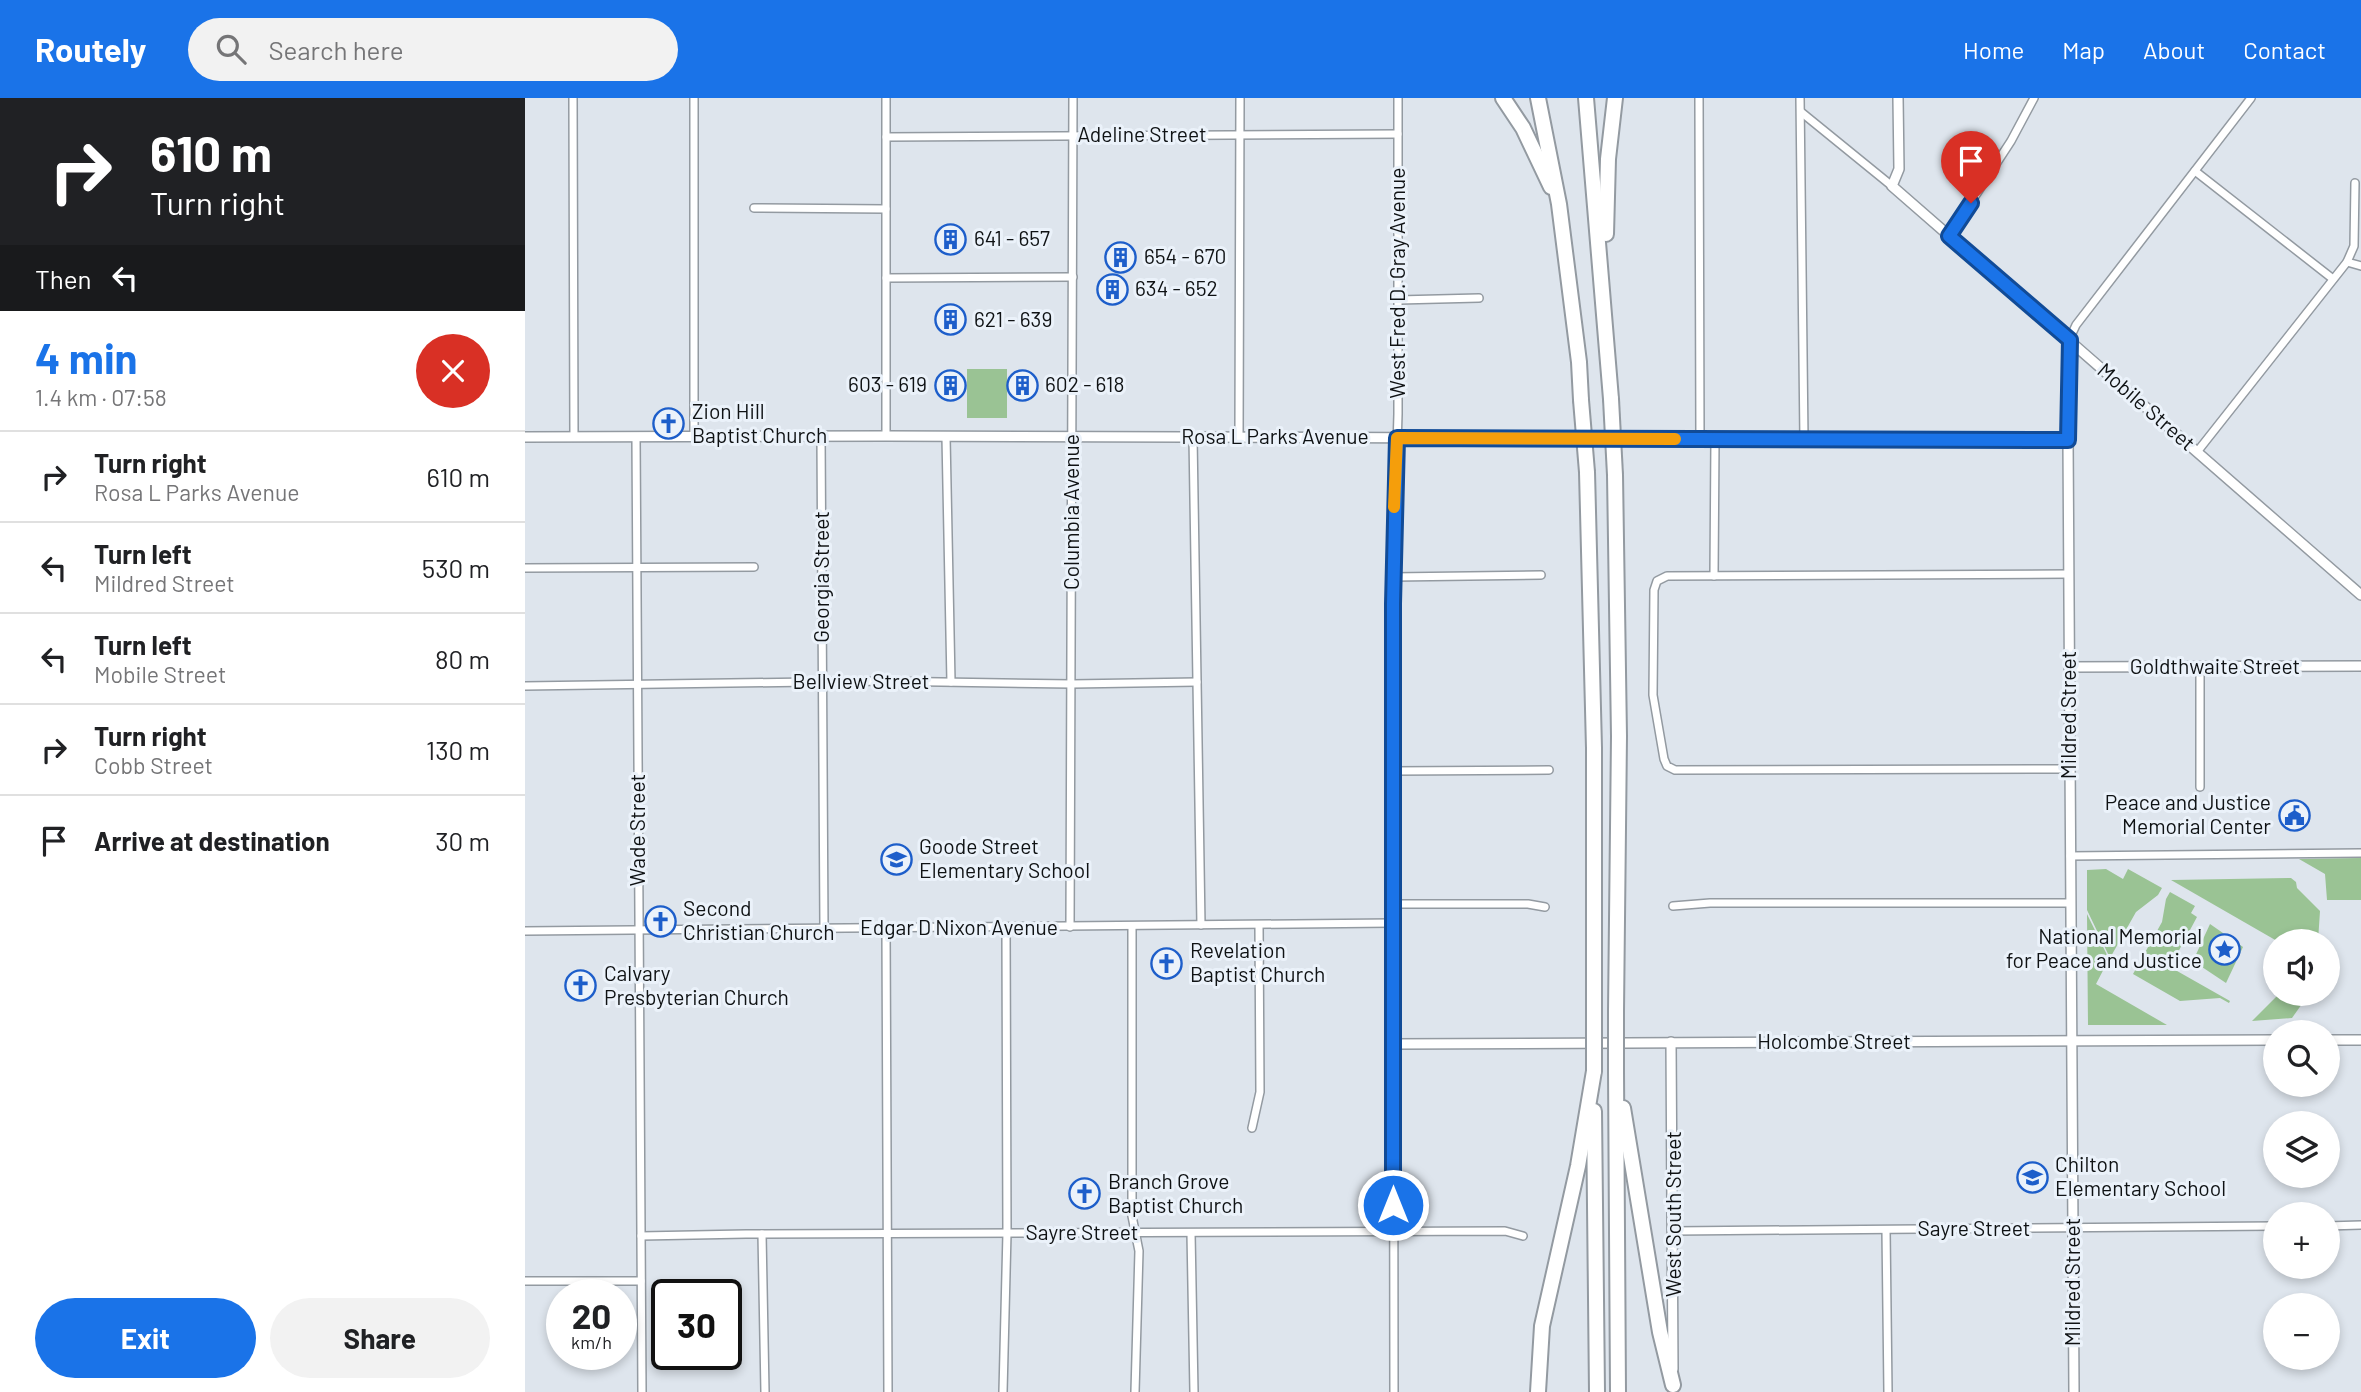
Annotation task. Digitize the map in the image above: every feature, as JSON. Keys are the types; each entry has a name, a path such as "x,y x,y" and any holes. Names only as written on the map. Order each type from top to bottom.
{"highway":[{"path":"1503,98 1523,128 1559,204"},
{"path":"1538,98 1559,204 1579,362 1587,472 1594,748 1597,1392"},
{"path":"1587,98 1615,475 1619,646 1616,1011 1618,1392"},
{"path":"1603,292 1608,159 1615,98"},
{"path":"1616,1070 1660,1332 1673,1385"},
{"path":"1536,1387 1542,1326 1578,1166 1594,1071"}],"street":[{"path":"573,98 573,437"},
{"path":"694,98 694,436"},
{"path":"886,98 886,436"},
{"name":"Columbia Avenue","path":"1070,927 1073,98"},
{"path":"1240,98 1240,437"},
{"name":"West Fred D. Gray Avenue","path":"1394,1392 1393,578 1397,438 1398,98"},
{"path":"1699,98 1700,439"},
{"path":"1800,98 1804,440"},
{"path":"1892,186 1899,169 1898,98"},
{"path":"1949,236 2011,141 2035,98"},
{"name":"Mildred Street","path":"2074,1392 2069,769 2070,340 2076,325 2251,98"},
{"name":"Mobile Street","path":"1801,113 1892,186 2361,594"},
{"name":"Adeline Street","path":"886,137 1398,134"},
{"path":"2195,171 2333,279"},
{"path":"2197,452 2347,262 2354,246 2355,183"},
{"path":"754,208 886,209"},
{"path":"2347,262 2361,266"},
{"path":"886,278 1073,277"},
{"path":"1398,300 1479,298"},
{"name":"Georgia Street","path":"821,436 824,928"},
{"name":"Rosa L Parks Avenue","path":"525,437 2068,440"},
{"name":"Wade Street","path":"636,437 642,1392"},
{"path":"946,437 951,682"},
{"path":"1193,437 1201,925"},
{"path":"1714,576 1715,440"},
{"path":"525,568 754,567"},
{"path":"2069,574 1667,576 1657,581 1654,590 1653,695 1664,759 1670,768 1675,770 2069,769"},
{"path":"1393,578 1541,575"},
{"name":"Goldthwaite Street","path":"2069,667 2361,666"},
{"path":"2200,668 2200,787"},
{"name":"Bellview Street","path":"525,685 1197,682"},
{"path":"1393,771 1549,770"},
{"path":"2070,856 2361,853"},
{"path":"1673,906 1710,903 2070,903"},
{"path":"1392,904 1528,904 1545,907"},
{"name":"Edgar D Nixon Avenue","path":"525,932 1392,923"},
{"path":"1252,1128 1260,1092 1259,925"},
{"path":"1132,926 1132,1216 1139,1251 1135,1392"},
{"path":"1003,1392 1007,1233 1006,928"},
{"path":"886,929 888,1392"},
{"name":"Holcombe Street","path":"1393,1044 2263,1040"},
{"path":"2340,1040 2361,1040"},
{"name":"West South Street","path":"1671,1042 1673,1385"},
{"path":"2340,1226 2361,1225"},
{"name":"Sayre Street","path":"1674,1231 2263,1226"},
{"path":"1886,1230 1888,1392"},
{"name":"Sayre Street","path":"641,1236 1505,1231 1523,1236"},
{"path":"1191,1233 1194,1392"},
{"path":"762,1234 765,1392"},
{"path":"525,1281 641,1281"}],"green space":[{"path":"967,369 1007,369 1007,418 967,418"},
{"path":"2361,858 2361,900 2327,900 2325,874 2299,859"},
{"path":"2106,869 2123,879 2128,869 2162,888 2158,895 2136,912 2110,958 2087,910 2087,870"},
{"path":"2291,878 2320,911 2319,929 2263,929 2263,933 2171,880"},
{"path":"2170,892 2195,906 2191,913 2197,917 2170,967 2230,1001 2229,1003 2220,998 2180,1001 2133,974 2162,922"},
{"path":"2087,914 2109,959 2096,984 2167,1025 2088,1025"},
{"path":"2210,924 2243,947 2226,983 2193,961"},
{"path":"2267,1006 2300,1006 2292,1018 2252,1021"}],"slow traffic":[{"path":"1394,507 1397,438 1675,439"}],"place":[{"name":"641 - 657","path":"951,239"},
{"name":"654 - 670","path":"1121,257"},
{"name":"634 - 652","path":"1112,289"},
{"name":"621 - 639","path":"951,320"},
{"name":"603 - 619","path":"950,385"},
{"name":"602 - 618","path":"1022,385"},
{"name":"Zion Hill Baptist Church","path":"669,424"},
{"name":"Peace and Justice Memorial Center","path":"2294,815"},
{"name":"Goode Street Elementary School","path":"896,859"},
{"name":"Second Christian Church","path":"660,921"},
{"name":"National Memorial for Peace and Justice","path":"2225,949"},
{"name":"Revelation Baptist Church","path":"1167,963"},
{"name":"Calvary Presbyterian Church","path":"581,986"},
{"name":"Chilton Elementary School","path":"2032,1177"},
{"name":"Branch Grove Baptist Church","path":"1085,1194"}],"route":[{"path":"1393,1205 1393,604 1397,438 2068,440 2070,340 1949,236 1971,203"}]}
